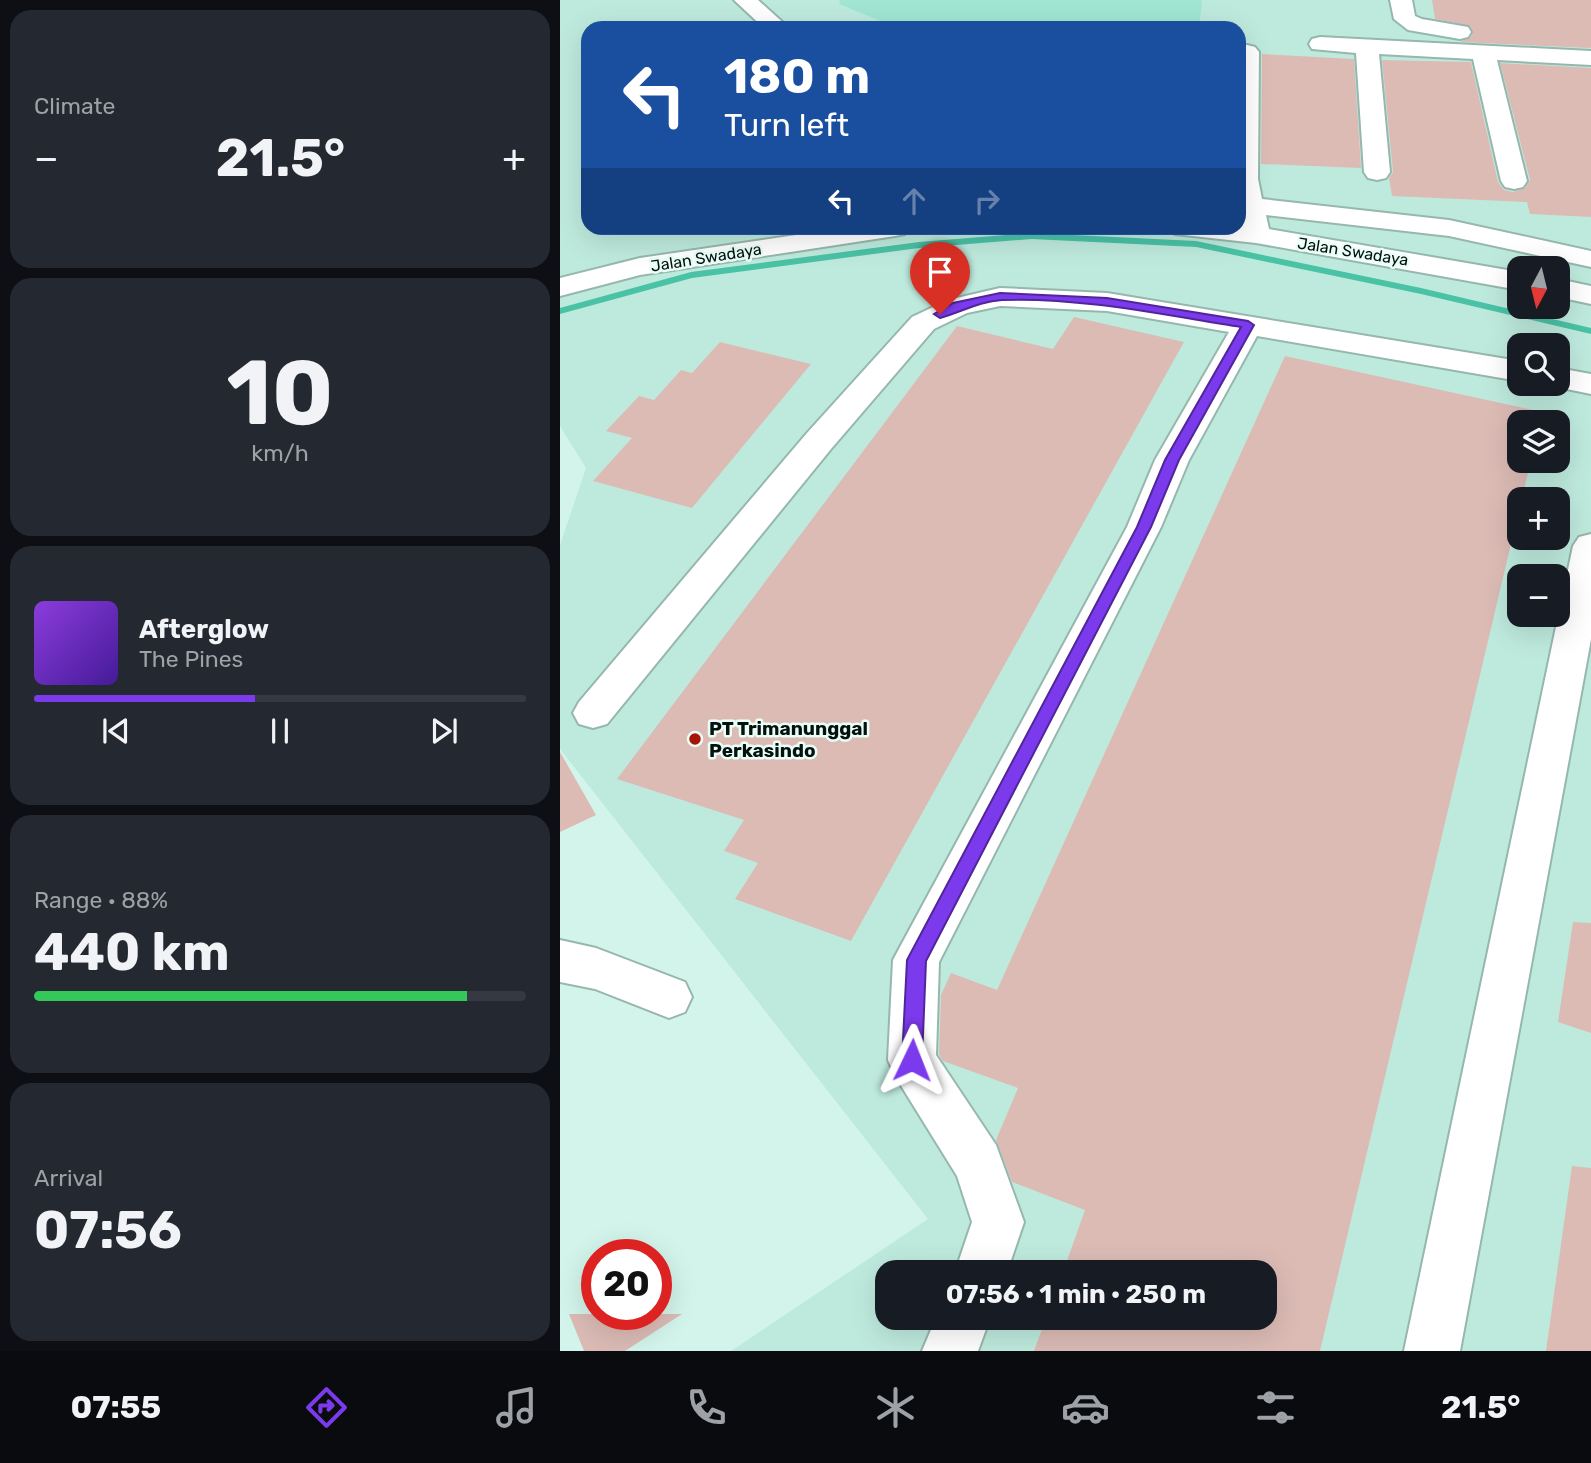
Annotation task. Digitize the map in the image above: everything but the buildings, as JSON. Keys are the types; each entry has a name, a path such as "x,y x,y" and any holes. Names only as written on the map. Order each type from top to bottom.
{"street":[{"path":"744,0 770,21"},
{"path":"1401,0 1405,19 1416,25 1445,31 1591,37"},
{"path":"1320,44 1591,58"},
{"path":"1367,46 1377,172"},
{"path":"1483,51 1514,181"},
{"path":"1246,116 1247,52"},
{"path":"1246,204 1449,228 1591,258"},
{"path":"1246,209 1256,235"},
{"name":"Jalan Swadaya","path":"1246,234 1507,279"},
{"name":"Jalan Swadaya","path":"560,288 640,267 832,235"},
{"path":"1570,291 1591,295"},
{"path":"593,713 819,441 923,323 958,306 1000,297 1107,302 1507,369"},
{"path":"985,1260 999,1222 978,1163 912,1060 916,960 1144,527 1172,460 1248,325"},
{"path":"1570,380 1591,384"},
{"path":"1432,1351 1591,546"},
{"path":"560,961 596,969 669,998"},
{"path":"950,1351 958,1330"}],"shaded area":[{"path":"560,0 1591,0 1591,1351 731,1351 928,1219 560,749 560,545 586,468 560,426"},
{"path":"840,0 1202,2 1200,21 879,21 839,4"}],"waterway":[{"path":"560,311 691,275 919,245 1032,236 1196,244 1421,291 1591,331"}],"place":[{"name":"PT Trimanunggal Perkasindo","path":"695,739"}],"route":[{"path":"912,1060 916,960 1144,527 1172,460 1248,325 1107,302 1000,297 958,306 940,314"}]}
